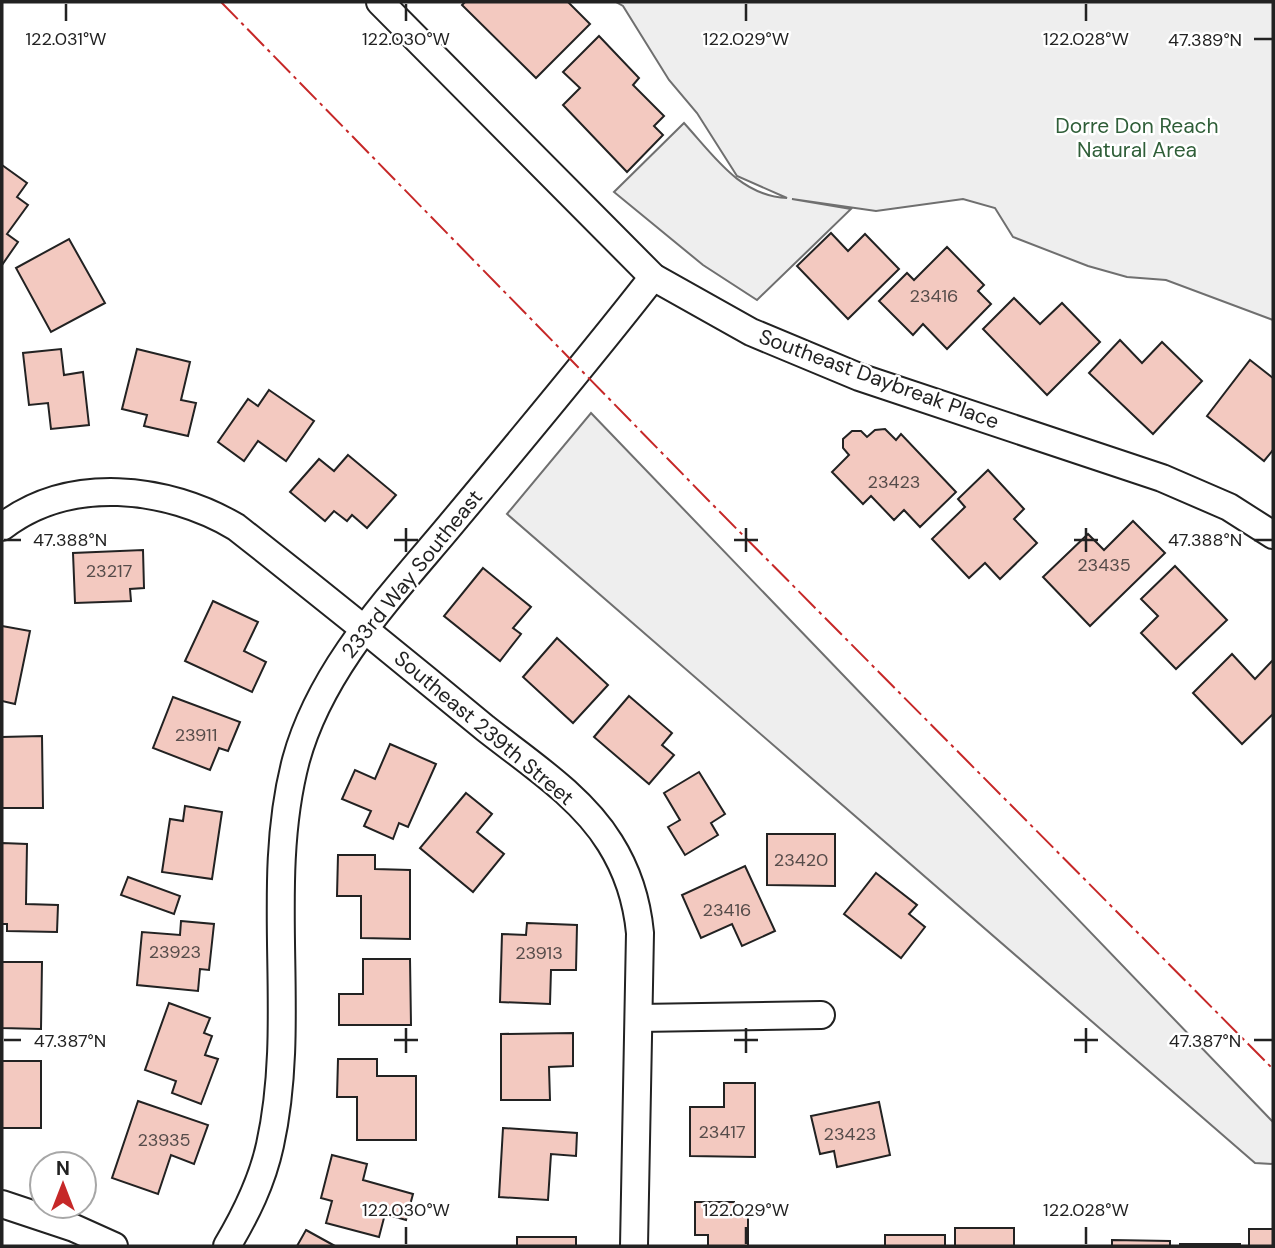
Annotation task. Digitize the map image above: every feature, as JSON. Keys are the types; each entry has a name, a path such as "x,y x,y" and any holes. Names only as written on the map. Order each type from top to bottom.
{"street":[{"name":"Southeast Daybreak Place","path":"380,2 653,277 751,332 859,377 1162,478 1230,507 1273,535"},
{"name":"233rd Way Southeast","path":"227,1246 249,1209 270,1144 280,1080 282,859 289,791 297,757 321,698 364,629 653,277"},
{"name":"Southeast 239th Street","path":"3,523 49,504 96,492 129,491 184,502 236,527 571,798 609,841 627,874 638,912 639,1018 634,1246"},
{"path":"639,1018 821,1015"},
{"path":"2,1204 62,1224 114,1246"}],"green space":[{"name":"Dorre Don Reach Natural Area","path":"616,2 1273,2 1273,320 1166,280 1127,277 1088,266 1013,237 995,208 963,199 876,211 792,199 851,209 757,300 703,265 614,192 684,123 717,161 742,182 770,196 787,198 737,176 697,113 669,80 623,6"},
{"path":"591,413 1273,1122 1273,1164 1255,1163 507,514"}],"building":[{"path":"465,2 568,2 590,24 536,78 462,5"},
{"path":"599,36 639,78 633,85 664,116 654,126 663,135 627,172 563,105 580,88 563,72"},
{"path":"2,165 27,183 17,197 28,205 7,234 18,242 2,265"},
{"path":"831,233 848,251 865,234 899,269 848,319 797,266"},
{"path":"69,239 105,303 51,332 16,268"},
{"path":"947,247 984,285 978,291 991,304 947,349 923,324 913,335 879,301 907,273 914,280"},
{"path":"1014,298 1040,324 1062,303 1100,342 1047,395 983,329"},
{"path":"1120,340 1142,363 1162,342 1202,381 1153,434 1089,373"},
{"path":"61,349 64,375 83,372 89,425 51,429 48,403 29,405 23,353"},
{"path":"137,349 190,362 181,400 196,403 188,436 144,426 147,415 122,409"},
{"path":"1250,360 1273,378 1273,450 1264,461 1207,416"},
{"path":"269,390 314,421 286,461 258,441 244,461 218,442 248,399 258,406"},
{"path":"885,429 896,440 901,434 956,492 920,527 904,510 894,520 871,496 863,504 832,472 849,455 843,448 843,439 852,431 861,431 867,437 875,430"},
{"path":"348,455 396,495 367,528 352,515 347,521 334,511 325,521 290,492 319,459 334,471"},
{"path":"988,470 1024,509 1014,519 1037,543 1000,579 985,563 969,578 932,539 965,507 958,499"},
{"path":"1133,521 1165,553 1090,626 1043,577 1088,534 1104,550"},
{"path":"143,550 144,588 130,589 131,601 75,603 73,553"},
{"path":"1175,566 1227,620 1176,669 1141,633 1158,616 1141,599"},
{"path":"483,568 531,607 513,628 521,634 500,661 444,616"},
{"path":"213,601 258,622 244,651 266,662 252,692 185,661"},
{"path":"2,626 30,631 15,704 2,701"},
{"path":"557,638 608,685 573,723 523,677"},
{"path":"1232,654 1255,679 1273,660 1273,714 1242,744 1193,693"},
{"path":"629,696 672,733 662,745 674,755 649,784 594,737"},
{"path":"173,697 240,722 228,751 219,748 210,770 153,748"},
{"path":"42,736 43,808 2,808 2,737"},
{"path":"390,744 436,764 408,827 399,823 393,839 364,826 371,811 342,799 355,770 375,779"},
{"path":"699,772 725,814 711,823 718,835 685,855 668,827 680,820 664,793"},
{"path":"466,793 492,814 477,832 504,854 473,892 420,848"},
{"path":"185,806 222,812 212,879 162,872 170,819 183,821"},
{"path":"767,834 835,834 835,886 767,885"},
{"path":"2,843 27,844 26,904 58,905 57,932 7,931 7,924 2,924"},
{"path":"338,855 375,855 375,869 410,870 410,939 361,938 361,896 337,896"},
{"path":"745,866 775,931 742,946 732,924 701,938 682,895"},
{"path":"876,873 917,905 909,914 925,927 901,958 844,914"},
{"path":"128,877 180,896 174,914 121,895"},
{"path":"181,921 214,924 209,970 200,969 198,991 137,985 142,932 180,935"},
{"path":"527,923 577,925 576,970 551,970 550,1004 500,1002 502,934 526,935"},
{"path":"363,959 410,959 411,1025 339,1025 339,994 363,994"},
{"path":"2,962 42,962 41,1029 2,1028"},
{"path":"169,1003 210,1018 204,1033 212,1036 205,1055 218,1059 201,1104 172,1093 176,1081 145,1070"},
{"path":"573,1033 573,1066 549,1067 550,1100 501,1100 501,1034"},
{"path":"338,1059 377,1059 377,1076 416,1076 416,1140 357,1140 357,1097 337,1097"},
{"path":"2,1061 41,1061 41,1128 2,1128"},
{"path":"724,1083 755,1083 755,1157 690,1156 690,1107 724,1107"},
{"path":"138,1101 208,1125 194,1164 171,1155 158,1194 112,1178"},
{"path":"879,1102 890,1155 837,1167 834,1151 820,1154 811,1116"},
{"path":"503,1128 577,1133 576,1156 551,1154 548,1200 499,1197"},
{"path":"332,1155 367,1164 363,1180 413,1194 406,1220 385,1214 379,1237 326,1223 332,1201 321,1198"},
{"path":"695,1202 734,1202 734,1216 748,1216 748,1246 708,1246 708,1235 695,1235"},
{"path":"955,1228 1014,1228 1014,1246 955,1246"},
{"path":"1249,1229 1273,1229 1273,1246 1249,1246"},
{"path":"306,1230 335,1246 297,1246"},
{"path":"885,1235 945,1235 945,1246 885,1246"},
{"path":"517,1237 576,1237 576,1246 517,1246"},
{"path":"1112,1240 1170,1241 1170,1246 1112,1246"},
{"path":"1240,1244 1240,1246 1180,1246"}],"power":[{"path":"221,2 710,502 1273,1069"}]}
